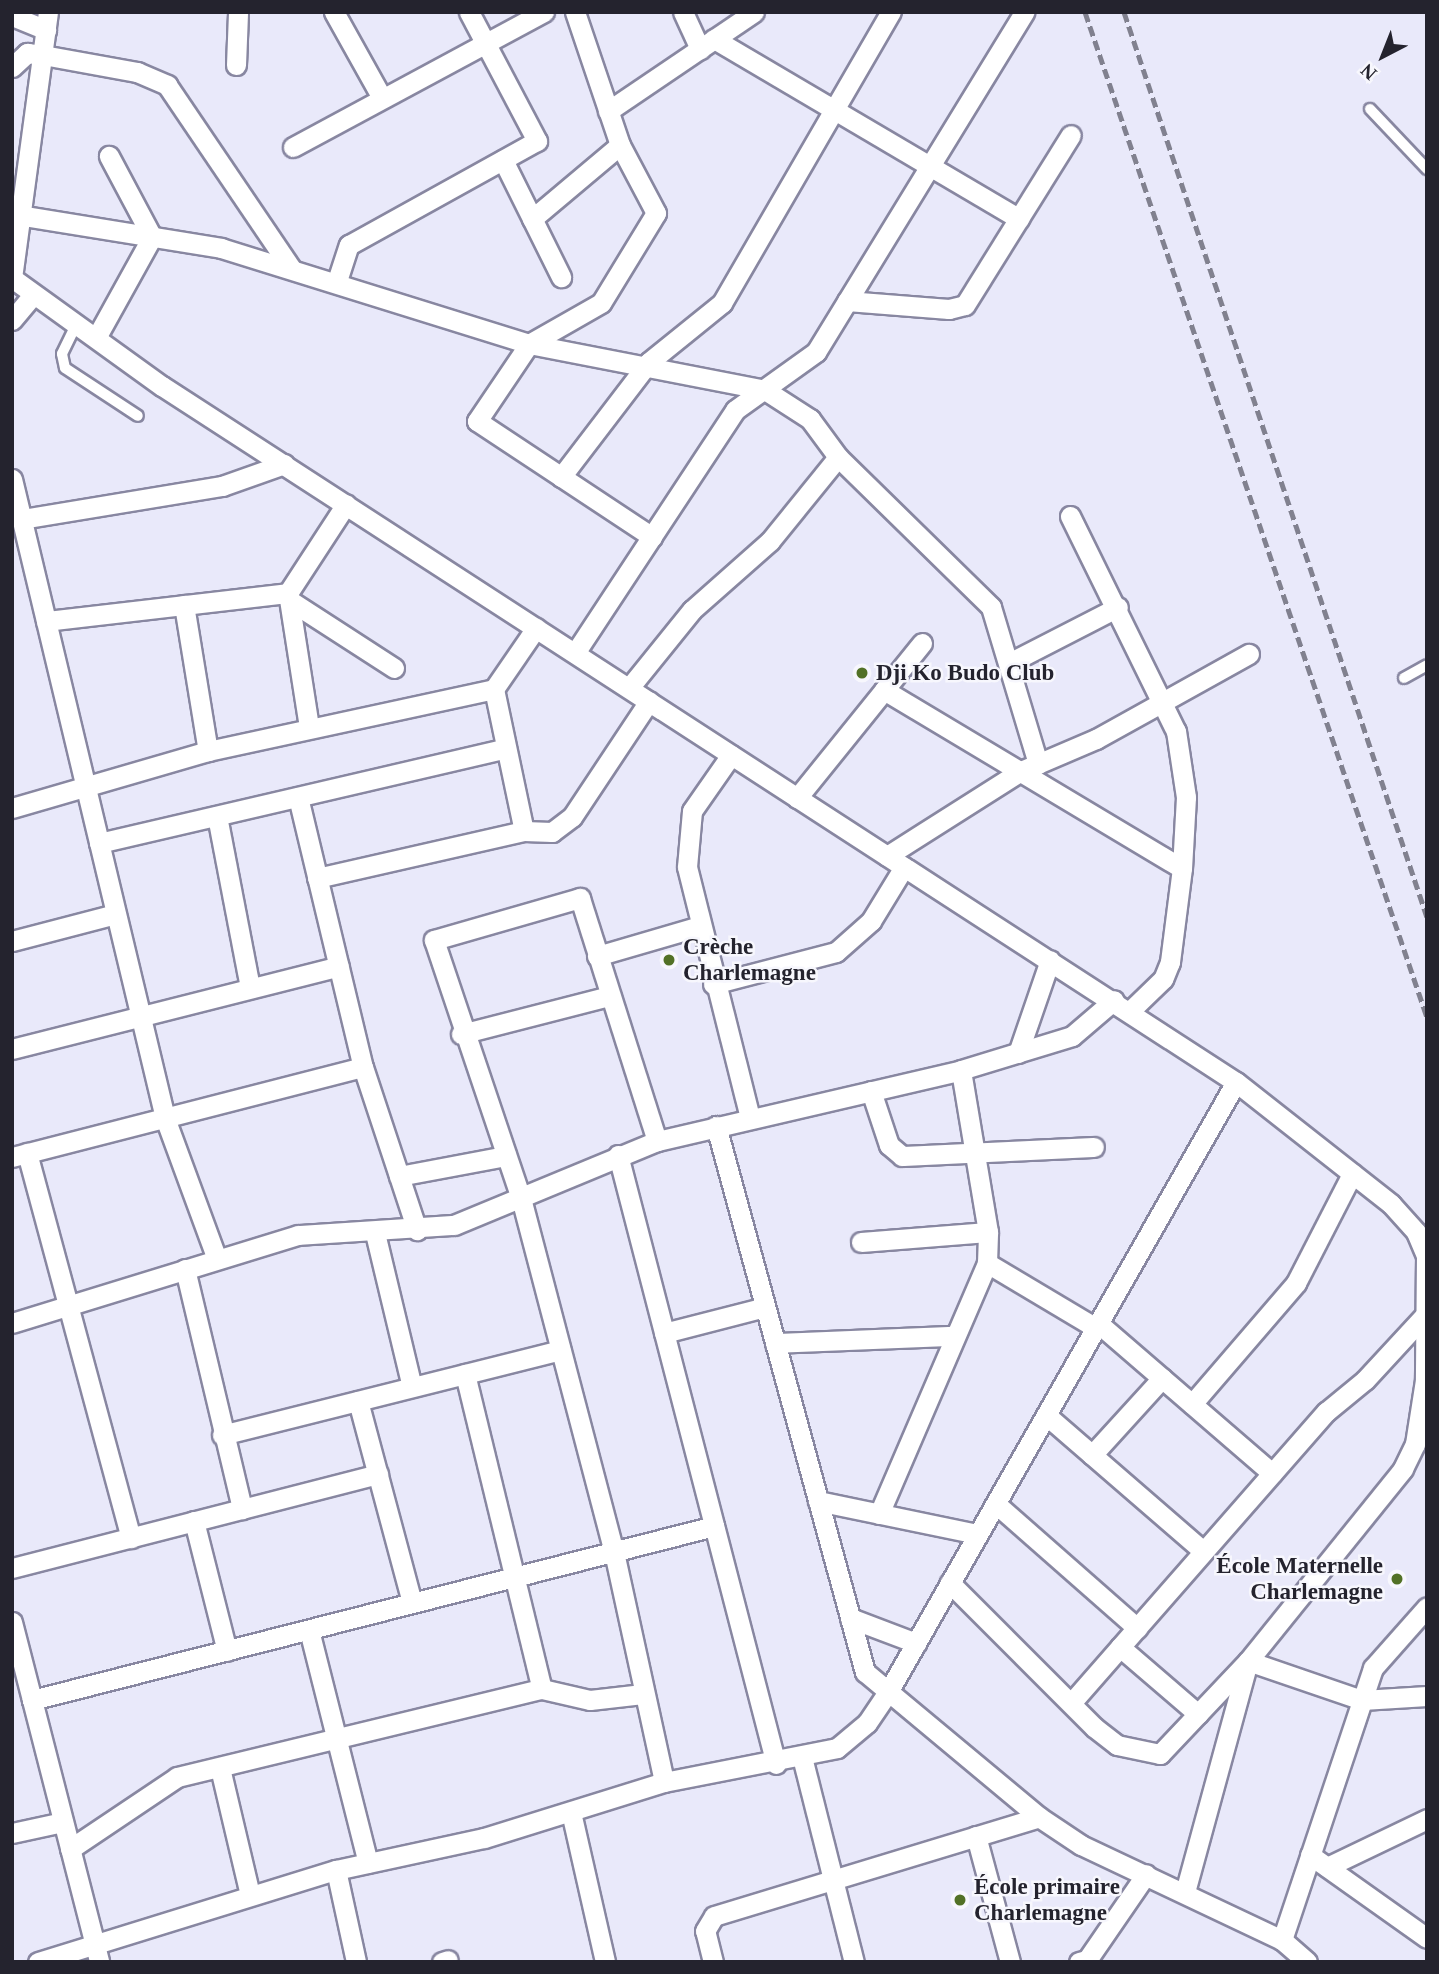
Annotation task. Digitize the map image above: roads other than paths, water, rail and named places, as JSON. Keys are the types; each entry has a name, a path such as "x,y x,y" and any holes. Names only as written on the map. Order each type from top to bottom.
{"street":[{"path":"236,65 239,12"},
{"path":"334,12 382,98"},
{"path":"337,281 349,245 537,141 469,12"},
{"path":"293,147 544,12"},
{"path":"575,12 620,145 656,213 601,303 529,344 477,421 652,537"},
{"path":"683,12 707,44 834,110 1019,219"},
{"path":"608,111 754,12"},
{"path":"561,477 649,362 722,303 891,12"},
{"path":"575,653 735,410 816,352 1024,12"},
{"path":"12,16 47,21 16,213 12,278 76,325 284,464 904,867 1122,1005 1236,1082 1352,1174 1416,1233 1426,1256 1425,1380 1415,1444 1403,1469 1248,1661 1160,1754 1144,1755 1118,1745 950,1583"},
{"path":"12,67 27,53 137,72 167,85 290,268"},
{"path":"847,301 949,309 965,305 1071,135"},
{"path":"532,219 620,145"},
{"path":"109,156 152,237"},
{"path":"503,160 561,277"},
{"path":"16,213 152,237 290,268 529,344 649,362 765,390 810,419 838,457 991,607 1011,662 1030,767"},
{"path":"96,338 152,237"},
{"path":"12,320 33,295"},
{"path":"629,688 692,610 770,541 838,457"},
{"path":"18,511 222,486 284,464"},
{"path":"12,479 165,1118 217,1259"},
{"path":"309,727 289,596 346,504"},
{"path":"12,1323 69,1308 184,1269 298,1235 375,1233 454,1225 657,1141 961,1070 1072,1036 1163,979 1170,962 1182,868 1184,764 1166,700 1070,516"},
{"path":"46,621 289,596 394,668"},
{"path":"184,605 208,751"},
{"path":"1011,662 1118,607"},
{"path":"12,808 208,751 494,689 536,628"},
{"path":"797,797 922,643"},
{"path":"887,856 1030,767 1166,700 1250,654"},
{"path":"494,689 524,831"},
{"path":"884,690 1030,767 1182,868"},
{"path":"317,877 524,831 551,832 572,817 649,701"},
{"path":"99,843 506,748"},
{"path":"731,755 692,811 686,836 697,927 750,1118"},
{"path":"298,797 363,1068 417,1230"},
{"path":"217,816 250,988"},
{"path":"713,984 836,952 871,921 904,867"},
{"path":"657,1141 580,898 434,940 461,1034 521,1198 614,1552 664,1783"},
{"path":"12,940 116,914"},
{"path":"597,956 697,927"},
{"path":"1018,1053 1050,960"},
{"path":"12,1049 339,966"},
{"path":"461,1034 609,996"},
{"path":"131,1538 69,1308 20,1155 363,1068"},
{"path":"879,1514 951,1336 987,1263 988,1232 961,1070"},
{"path":"38,1962 97,1954 250,1895 337,1870 571,1812 664,1783 776,1764 837,1748 867,1723 888,1692 1236,1082"},
{"path":"871,1091 896,1153 974,1154 1094,1146"},
{"path":"716,1126 865,1672 1039,1817 1146,1874 1282,1940 1307,1962"},
{"path":"400,1176 506,1156"},
{"path":"618,1156 776,1764"},
{"path":"1192,1404 1296,1283 1352,1174"},
{"path":"861,1242 988,1232"},
{"path":"375,1233 412,1387"},
{"path":"987,1263 1097,1326 1272,1473"},
{"path":"184,1269 242,1509"},
{"path":"664,1333 765,1307"},
{"path":"1072,1702 1272,1473 1426,1314"},
{"path":"775,1343 951,1336"},
{"path":"222,1435 561,1350"},
{"path":"465,1374 542,1689"},
{"path":"1093,1455 1162,1378"},
{"path":"358,1401 412,1603"},
{"path":"1046,1415 1203,1551"},
{"path":"12,1568 378,1474"},
{"path":"818,1501 978,1534"},
{"path":"996,1504 1137,1628"},
{"path":"194,1521 228,1650"},
{"path":"32,1700 715,1526"},
{"path":"1282,1940 1373,1668 1427,1606"},
{"path":"850,1618 916,1643"},
{"path":"12,1622 97,1954"},
{"path":"309,1630 368,1863"},
{"path":"1120,1647 1198,1714"},
{"path":"1248,1661 1362,1700 1427,1696"},
{"path":"1185,1892 1217,1793 1248,1661"},
{"path":"70,1849 177,1777 542,1689 590,1700 643,1694"},
{"path":"802,1758 854,1962"},
{"path":"220,1768 250,1895"},
{"path":"571,1812 605,1962"},
{"path":"713,1962 705,1931 714,1916 832,1877 1039,1817"},
{"path":"1327,1867 1427,1819"},
{"path":"12,1833 63,1822"},
{"path":"976,1836 1010,1962"},
{"path":"1310,1855 1427,1938"},
{"path":"337,1870 356,1962"},
{"path":"1085,1961 1146,1874"}],"lane":[{"path":"1370,109 1427,169"},
{"path":"76,325 62,354 65,368 138,416"},
{"path":"1404,678 1427,666"}],"railway":[{"path":"1085,12 1427,1017"},
{"path":"1124,12 1427,917"}],"place":[{"name":"Dji Ko Budo Club","path":"862,673"},
{"name":"Crèche Charlemagne","path":"669,960"},
{"name":"École Maternelle Charlemagne","path":"1397,1579"},
{"name":"École primaire Charlemagne","path":"960,1900"}]}
